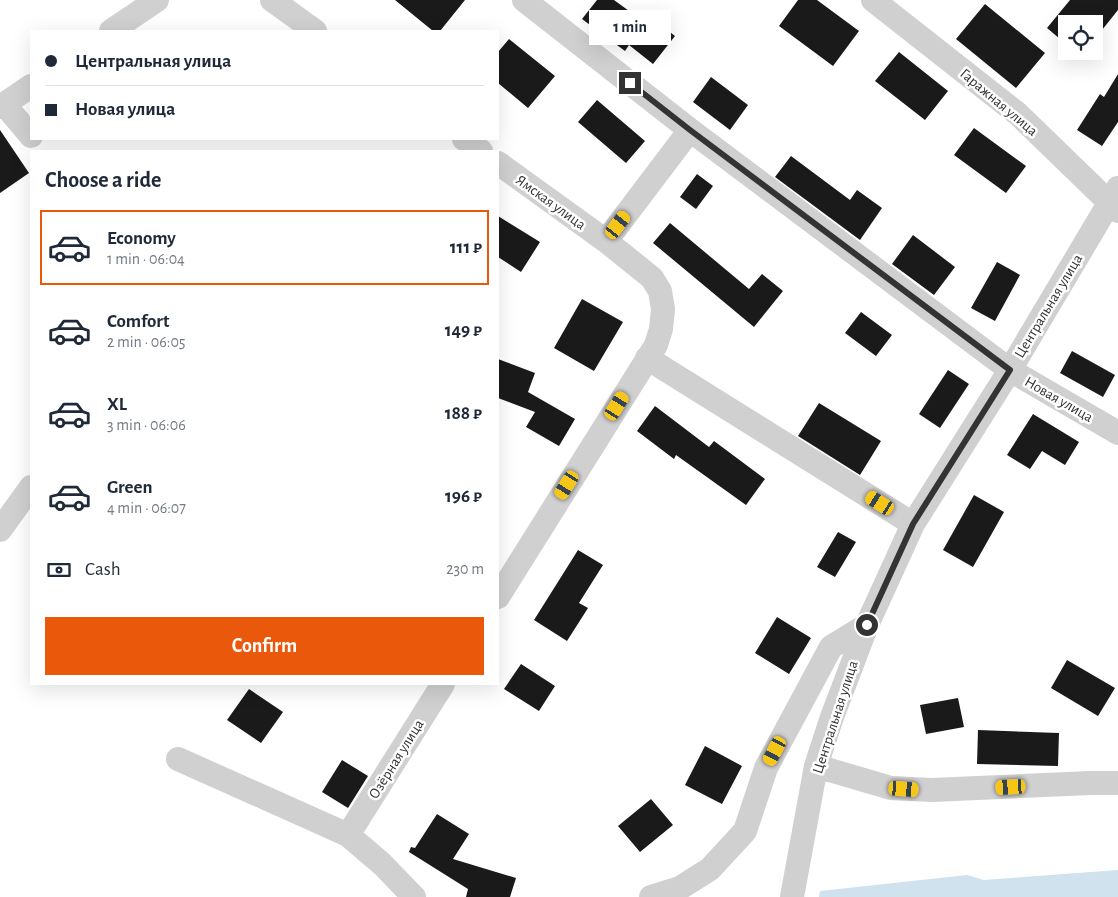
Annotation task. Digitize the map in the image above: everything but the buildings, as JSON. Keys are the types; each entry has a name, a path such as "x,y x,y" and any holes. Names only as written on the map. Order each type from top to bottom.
{"street":[{"path":"112,30 157,0"},
{"path":"272,0 314,30"},
{"name":"Новая улица","path":"524,0 690,130 1010,370 1118,433"},
{"name":"Гаражная улица","path":"873,0 1018,114 1115,201"},
{"path":"30,87 2,106 30,135"},
{"path":"606,241 690,130"},
{"path":"35,140 43,150"},
{"path":"465,140 480,150"},
{"name":"Ямская улица","path":"499,164 606,241 652,278 660,292 663,309 661,329 656,345 647,358"},
{"name":"Центральная улица","path":"792,897 816,766 835,709 867,625 913,524 1115,201"},
{"path":"499,595 647,358 913,524"},
{"path":"0,530 30,488"},
{"path":"651,897 680,888 710,869 745,831 766,768 831,647 867,625"},
{"name":"Озёрная улица","path":"348,835 442,685"},
{"path":"178,760 348,835 382,864 414,897"},
{"path":"816,766 891,788 932,790 1118,783"}],"water":[{"path":"1118,870 1118,897 819,897 820,891 967,875 984,880"}],"route":[{"path":"630,83 1010,370 913,524 867,625"}]}
